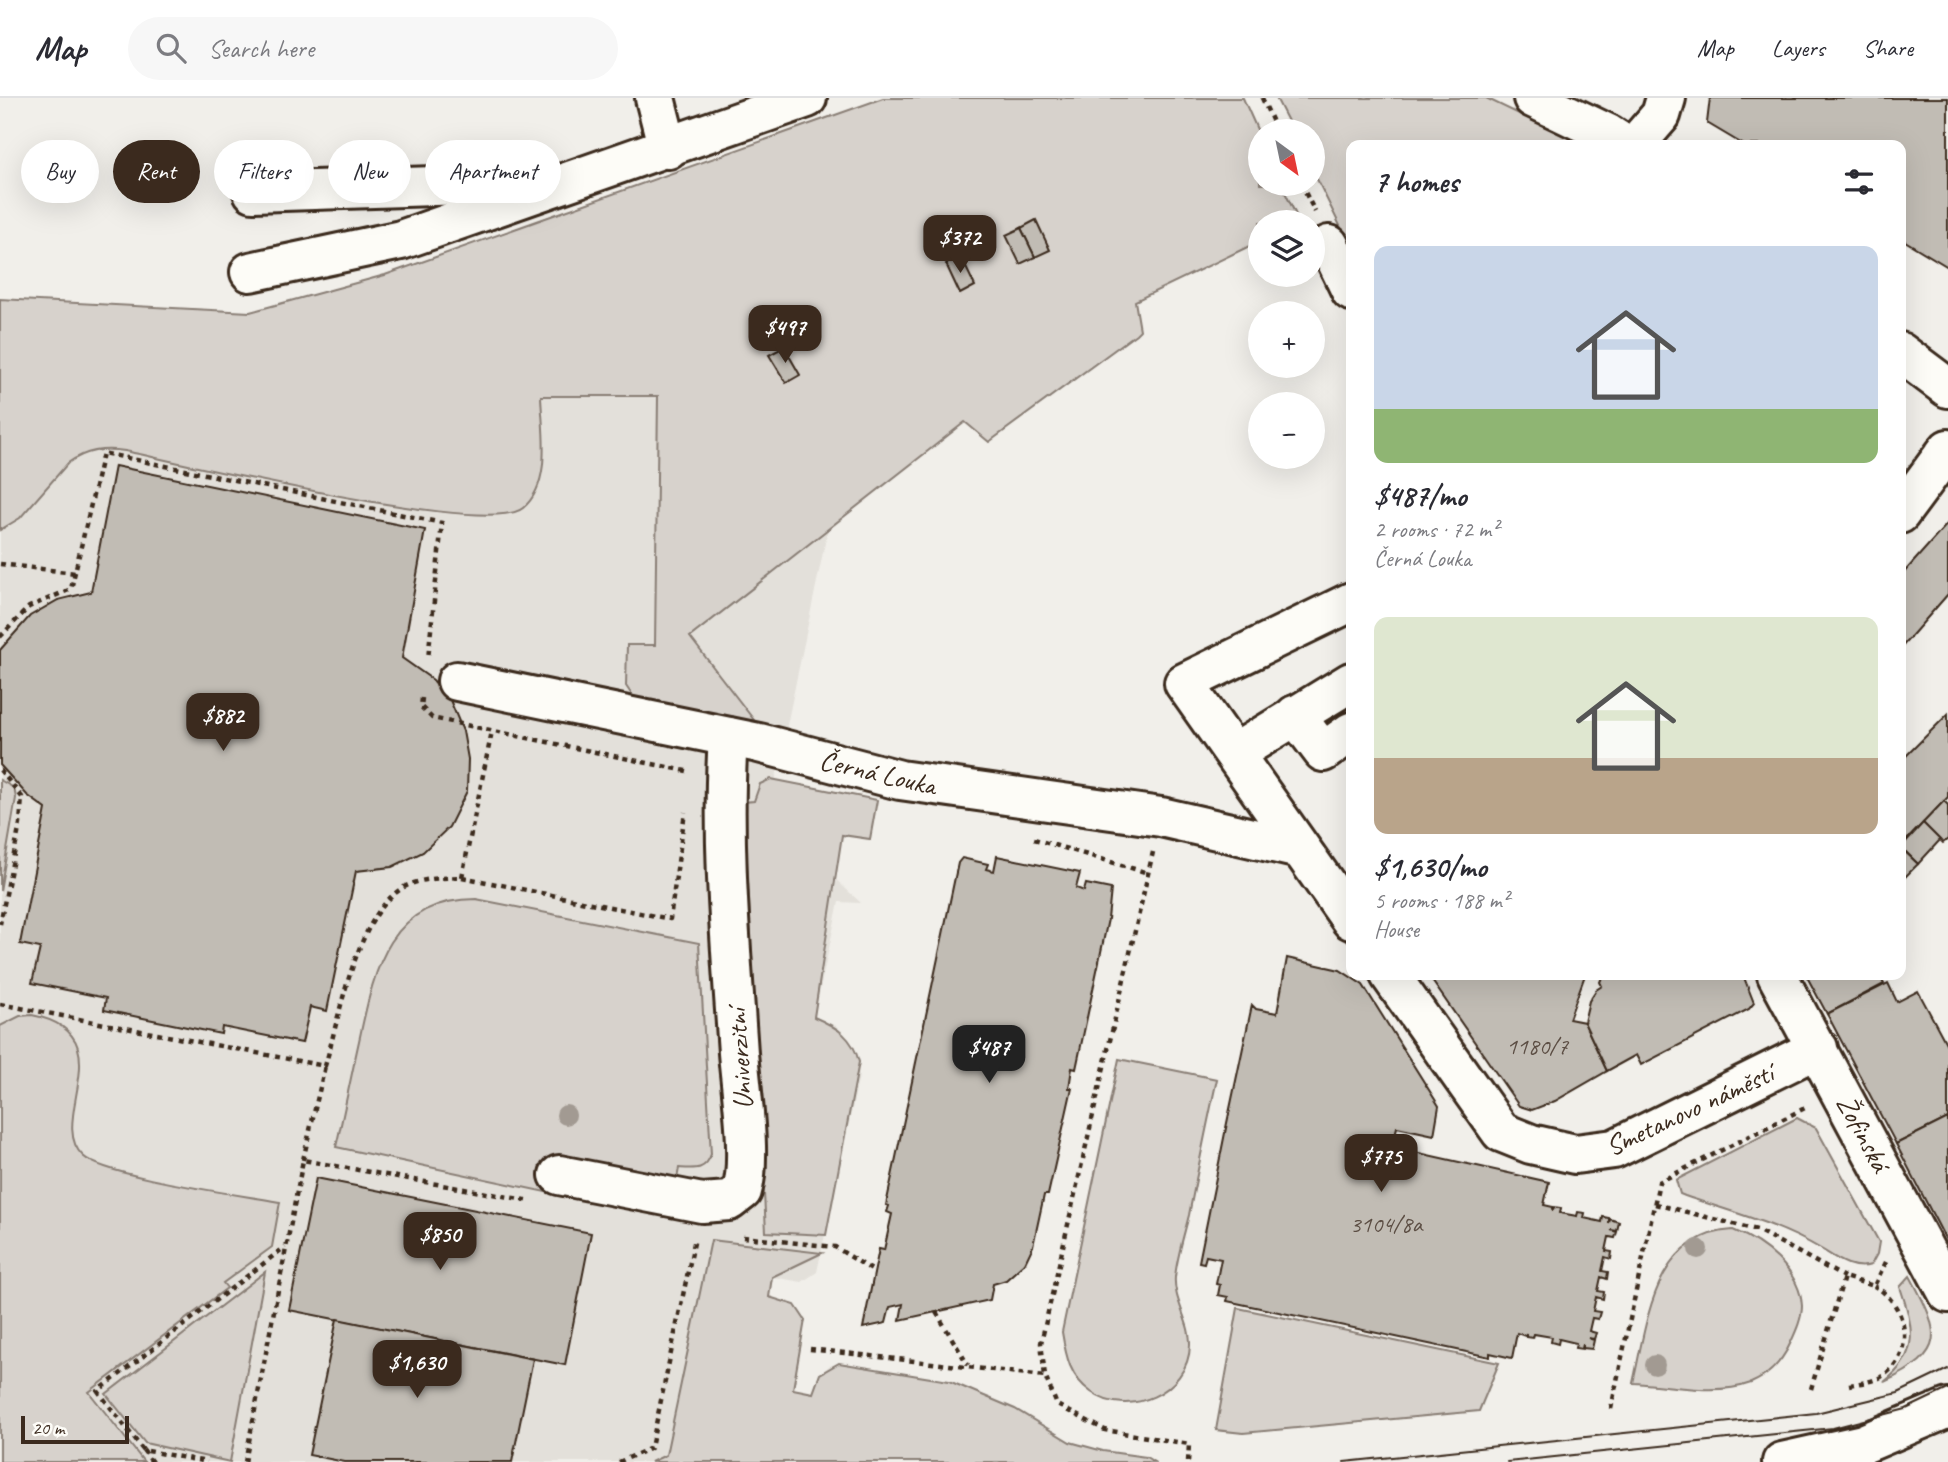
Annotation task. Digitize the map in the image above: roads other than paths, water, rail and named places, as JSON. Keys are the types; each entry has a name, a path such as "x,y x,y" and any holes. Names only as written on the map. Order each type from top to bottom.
{"street":[{"path":"655,98 668,149"},
{"path":"250,272 401,240 564,182 668,149 807,98"},
{"path":"1533,98 1617,140"},
{"path":"1639,140 1661,115 1666,98"},
{"path":"314,190 564,182"},
{"path":"1906,356 1948,388"},
{"path":"1906,506 1948,449"},
{"path":"1346,604 1184,683 1346,913"},
{"name":"Černá Louka","path":"457,681 728,737 939,788 1161,817 1300,849"},
{"path":"1234,753 1346,685"},
{"path":"1295,715 1322,752 1346,735"},
{"name":"Univerzitní","path":"546,1188 721,1203 737,1196 743,1187 745,1174 725,779 728,737"},
{"name":"Smetanovo náměstí","path":"1394,980 1501,1132 1531,1144 1575,1154 1614,1149 1818,1048"},
{"name":"Žofinská","path":"1780,980 1948,1293"},
{"path":"1782,1462 1863,1444 1948,1408"}],"tram line":[{"path":"1344,1462 1816,1413 1898,1393 1948,1369"},
{"path":"1507,1462 1833,1428 1906,1409 1948,1389"}]}
